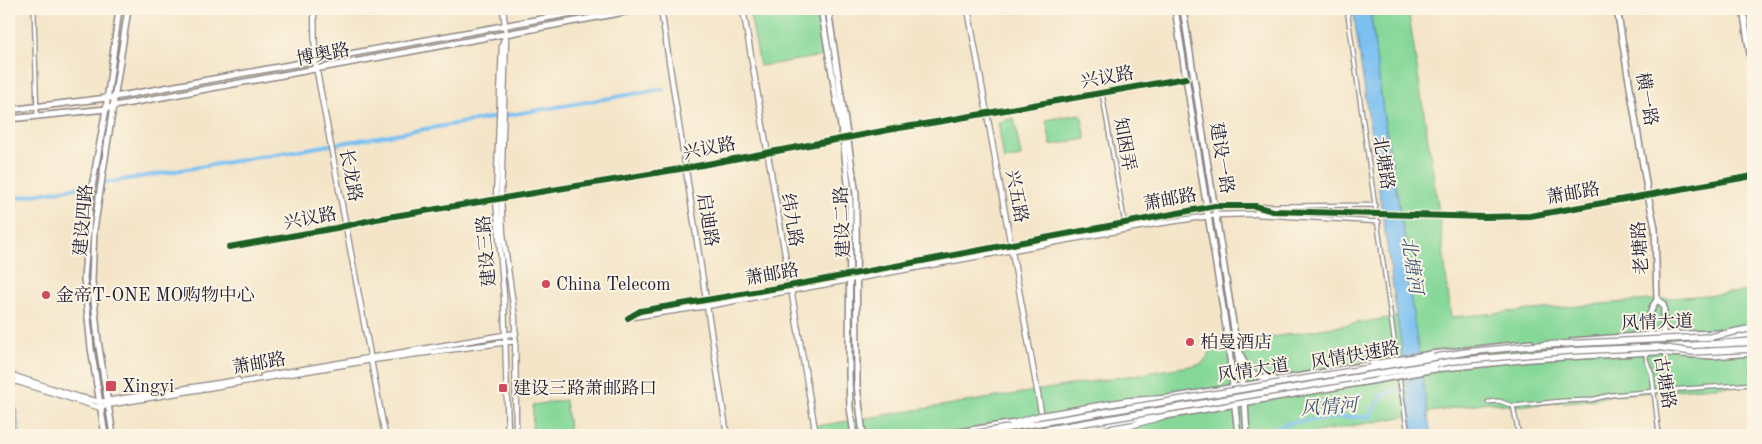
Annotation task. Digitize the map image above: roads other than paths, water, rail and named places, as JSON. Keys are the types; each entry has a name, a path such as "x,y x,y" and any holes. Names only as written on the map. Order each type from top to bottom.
{"highway":[{"path":"1710,338 1753,329"},
{"name":"风情快速路","path":"966,435 1466,352 1541,345 1710,338 1753,334"},
{"name":"风情快速路","path":"1012,435 1454,361 1569,351 1656,350 1753,341"},
{"path":"1656,350 1693,352 1753,347"},
{"path":"988,432 1039,416 1127,401 1173,398"},
{"path":"1079,435 1132,425 1160,417"}],"main road":[{"name":"建设四路","path":"105,435 91,348 84,278 91,193 106,109 119,9"},
{"name":"建设四路","path":"112,435 98,342 92,280 98,193 114,106 128,9"},
{"name":"博奥路","path":"9,110 115,97 595,9"},
{"name":"博奥路","path":"9,119 106,109 641,9"},
{"name":"建设二路","path":"821,9 856,194 857,276 855,337 857,385 863,435"},
{"name":"建设二路","path":"828,9 845,138 850,202 849,374 850,408 854,435"},
{"name":"建设一路","path":"1175,9 1228,340 1238,435"},
{"name":"建设一路","path":"1183,9 1236,339 1245,402 1247,435"},
{"name":"横一路","path":"1617,9 1648,195"},
{"path":"1743,9 1753,73"},
{"name":"兴议路","path":"1186,78 1194,76"},
{"name":"老塘路","path":"1648,195 1655,228 1657,300 1652,306 1648,321 1650,335"},
{"name":"老塘路","path":"1657,300 1664,307 1663,335"},
{"name":"风情大道","path":"939,435 1173,398 1431,354 1502,345 1753,329"},
{"path":"1236,339 1246,367 1252,373 1259,377 1267,378 1296,377"},
{"name":"风情大道","path":"1037,435 1134,418 1160,417 1435,370 1531,359 1656,350 1712,356 1753,353"}],"street":[{"path":"34,9 37,117"},
{"name":"长龙路","path":"314,9 315,61 385,435"},
{"name":"建设三路","path":"503,9 506,34 502,45 499,199 506,335 508,435"},
{"name":"启迪路","path":"661,9 727,435"},
{"name":"纬九路","path":"743,9 816,435"},
{"name":"兴五路","path":"968,9 1042,418"},
{"name":"北塘路","path":"1348,9 1408,435"},
{"name":"兴议路","path":"229,247 686,168 766,152 1186,78"},
{"name":"知困弄","path":"1102,93 1126,230"},
{"name":"萧邮路","path":"628,318 1012,247 1207,207 1256,206 1273,211 1435,216 1530,216 1753,176"},
{"name":"建设三路","path":"499,199 513,297 516,333 516,435"},
{"path":"1256,206 1376,205"},
{"path":"1253,214 1273,211"},
{"path":"1012,247 1216,215 1253,214 1379,222"},
{"name":"萧邮路","path":"107,403 516,333"},
{"name":"古塘路","path":"1650,335 1646,342 1645,352 1655,391 1659,435"},
{"name":"萧邮路","path":"107,403 190,391 372,358 516,341"},
{"path":"10,374 100,405"},
{"path":"10,381 100,405 107,403"},
{"path":"1488,402 1499,401 1513,406 1590,400 1611,395 1753,384"},
{"path":"1513,406 1519,435"},
{"path":"1750,435 1753,409"}],"water":[{"path":"1353,9 1370,9 1384,119 1406,246 1406,268 1431,435 1413,435"},
{"path":"9,361 20,435 9,435"}],"waterway":[{"path":"9,199 663,89"},
{"name":"风情河","path":"1232,435 1271,429 1294,422 1340,417 1370,417 1375,406 1385,393 1411,389"},
{"name":"风情河","path":"1185,435 1214,435"}],"place":[{"name":"China Telecom","path":"546,284"},
{"name":"金帝T-ONE MO购物中心","path":"46,295"},
{"name":"柏曼酒店","path":"1190,342"},
{"name":"Xingyi","path":"111,386"},
{"name":"建设三路萧邮路口","path":"503,388"}],"water label":[{"name":"北塘河","path":"1413,265"}]}
